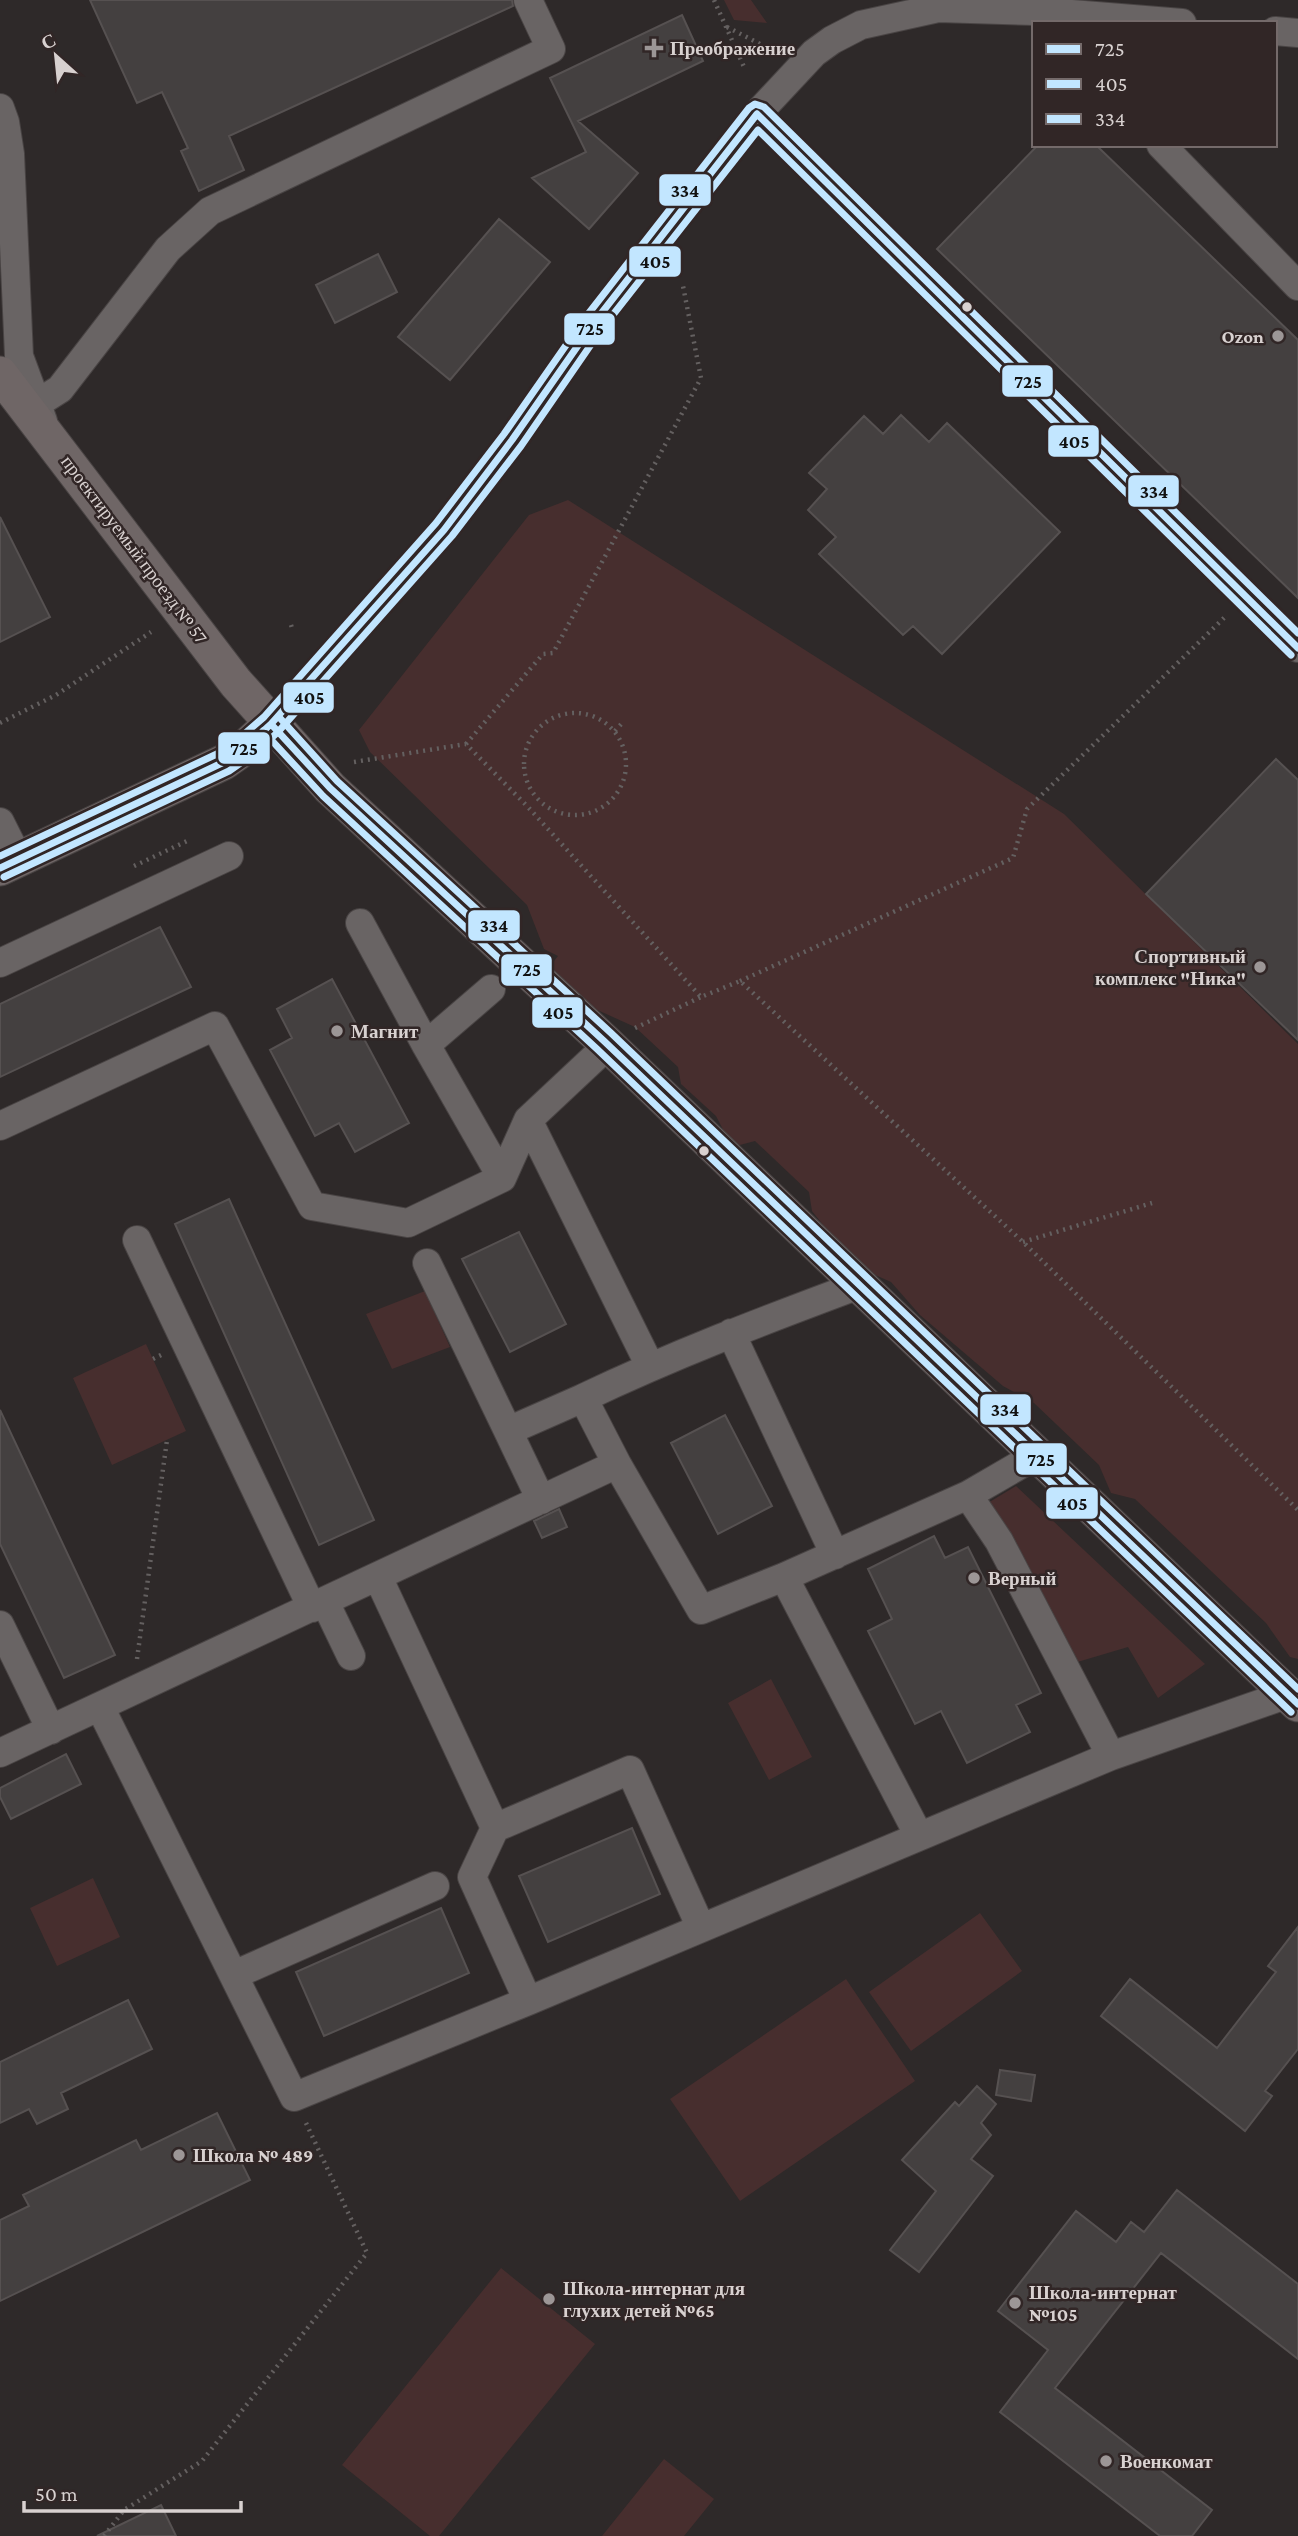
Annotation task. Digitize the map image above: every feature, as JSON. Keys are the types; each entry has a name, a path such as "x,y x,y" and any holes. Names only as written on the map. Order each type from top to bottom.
{"main road":[{"name":"проектируемый проезд № 57","path":"0,373 42,417 227,672 330,788 622,1037 859,1285 1293,1699"},
{"path":"9,864 224,762 271,724"}],"street":[{"path":"42,417 60,389 168,249 209,211 551,49 528,0"},
{"path":"271,724 444,530 512,440 593,324 757,114 814,53 861,25 938,8 1035,11 1158,21"},
{"path":"1277,31 1298,33"},
{"path":"0,107 10,154 19,355 42,417"},
{"path":"757,114 1294,636"},
{"path":"1163,147 1298,286"},
{"path":"0,822 9,864"},
{"path":"0,963 229,856"},
{"path":"360,923 502,1178"},
{"path":"426,1045 491,989"},
{"path":"0,1126 215,1026 312,1206 408,1223 502,1178 528,1120 622,1037"},
{"path":"528,1120 650,1366"},
{"path":"137,1240 318,1605 351,1656"},
{"path":"427,1263 541,1500"},
{"path":"508,1431 650,1366 859,1285"},
{"path":"731,1333 835,1555"},
{"path":"583,1398 617,1464 701,1609 784,1577 968,1495 1037,1455"},
{"path":"0,1753 617,1464"},
{"path":"968,1495 999,1541 1111,1756"},
{"path":"378,1577 495,1828"},
{"path":"784,1577 919,1836"},
{"path":"0,1625 51,1730"},
{"path":"100,1707 294,2097 1111,1756 1293,1699"},
{"path":"528,2001 472,1877 495,1828 630,1770 701,1928"},
{"path":"234,1975 435,1886"}],"path":[{"path":"714,0 744,67"},
{"path":"726,27 762,45"},
{"path":"354,762 466,744 543,654 553,653 701,378 683,286"},
{"path":"622,1037 701,997 1013,858 1027,809 1233,609"},
{"path":"0,723 56,695 151,632"},
{"path":"580,713 599,719 615,731 625,749 627,768 621,788 609,804 591,813 571,816 552,811 536,798 526,780 524,760 530,741 542,725 559,715 580,713"},
{"path":"615,731 624,721"},
{"path":"466,744 527,806 701,997"},
{"path":"527,806 536,798"},
{"path":"740,981 1023,1242 1298,1510"},
{"path":"1023,1242 1152,1203"},
{"path":"132,1692 167,1440"},
{"path":"104,2536 124,2510 202,2461 367,2253 294,2097"}],"shaded area":[{"path":"724,0 751,0 767,23 734,20"},
{"path":"568,500 1064,814 1298,1044 1298,1659 1290,1657 1266,1623 1135,1499 1111,1493 1099,1465 1034,1403 1003,1386 920,1315 891,1282 855,1266 812,1211 809,1192 755,1141 732,1147 716,1116 681,1084 678,1067 635,1027 582,1003 550,966 558,956 544,949 527,905 370,752 359,730 529,515"},
{"path":"425,1291 450,1347 392,1369 366,1314"},
{"path":"146,1344 186,1431 112,1465 73,1378"},
{"path":"1016,1486 1205,1664 1158,1698 1128,1647 1064,1666 978,1509"},
{"path":"771,1679 812,1757 769,1780 728,1703"},
{"path":"93,1878 120,1937 57,1966 30,1908"},
{"path":"980,1913 1022,1971 911,2051 869,1992"},
{"path":"846,1979 915,2081 740,2201 670,2099"},
{"path":"501,2268 595,2344 439,2536 430,2536 342,2465"},
{"path":"664,2459 714,2499 684,2536 602,2536"}],"building":[{"path":"90,0 512,0 513,6 229,136 244,170 199,191 181,151 188,148 162,92 137,103"},
{"path":"682,15 703,61 578,121 638,173 589,229 532,178 586,152 550,78"},
{"path":"1036,147 1098,147 1298,340 1298,598 937,249"},
{"path":"499,219 550,262 450,380 398,337"},
{"path":"378,254 397,292 335,323 316,285"},
{"path":"901,415 929,442 947,423 1060,532 942,654 913,626 903,635 819,554 836,537 808,510 827,489 809,473 864,416 883,434"},
{"path":"0,517 50,617 0,642"},
{"name":"Спортивный комплекс \"Ника\"","path":"1276,759 1298,780 1298,1040 1146,894"},
{"path":"160,927 191,987 0,1077 0,1004"},
{"path":"332,979 409,1123 355,1152 339,1123 315,1136 270,1050 292,1038 277,1009"},
{"path":"229,1199 374,1520 319,1545 175,1224"},
{"path":"519,1232 566,1324 510,1352 462,1259"},
{"path":"0,1410 115,1655 64,1678 0,1544"},
{"path":"725,1415 772,1506 718,1534 671,1443"},
{"path":"559,1509 567,1527 542,1538 534,1521"},
{"path":"934,1536 945,1558 968,1547 1041,1693 1016,1705 1030,1732 967,1763 941,1711 915,1724 868,1631 892,1619 868,1569"},
{"path":"66,1754 81,1784 11,1819 0,1797 0,1788"},
{"path":"632,1828 660,1894 548,1942 519,1876"},
{"path":"441,1908 469,1973 324,2036 296,1972"},
{"path":"1298,1927 1298,2049 1265,2091 1272,2096 1245,2131 1101,2016 1130,1979 1217,2048 1276,1972 1268,1966"},
{"path":"128,2000 152,2049 61,2093 68,2109 37,2124 29,2109 0,2123 0,2062"},
{"path":"1000,2070 1035,2075 1031,2101 996,2095"},
{"path":"977,2086 996,2104 981,2123 991,2135 971,2159 993,2176 919,2272 890,2250 936,2191 902,2160 955,2102 959,2106"},
{"name":"Школа № 489","path":"217,2113 250,2180 0,2301 0,2220 29,2206 23,2195 136,2140 141,2150"},
{"path":"1177,2190 1298,2284 1298,2359 1161,2253 1055,2388 1212,2510 1192,2536 1160,2536 1000,2412 1048,2350 998,2311 1076,2211 1116,2242 1131,2222 1144,2232"},
{"path":"161,2505 176,2536 97,2536"}],"transit line":[{"name":"334","path":"0,856 219,753 264,717 436,523 504,434 585,318 749,108 755,104 764,107 1298,633"},
{"name":"725","path":"757,114 1298,648"},
{"name":"725","path":"0,868 224,762 271,724 444,530 512,440 593,324 757,114"},
{"name":"405","path":"4,877 229,771 255,753 278,732 452,536 521,446 601,330 758,130 1291,655"},
{"name":"334","path":"279,717 337,781 611,1033 1298,1689"},
{"name":"725","path":"271,724 330,788 604,1041 1298,1704"},
{"name":"405","path":"263,731 323,796 597,1049 1291,1712"}],"place":[{"name":"Преображение","path":"654,48"},
{"name":"Ozon","path":"1278,336"},
{"name":"Спортивный комплекс \"Ника\"","path":"1260,967"},
{"name":"Магнит","path":"337,1031"},
{"name":"Верный","path":"974,1578"},
{"name":"Школа № 489","path":"179,2155"},
{"name":"Школа-интернат для глухих детей №65","path":"549,2299"},
{"name":"Школа-интернат №105","path":"1015,2303"},
{"name":"Военкомат","path":"1106,2461"}]}
